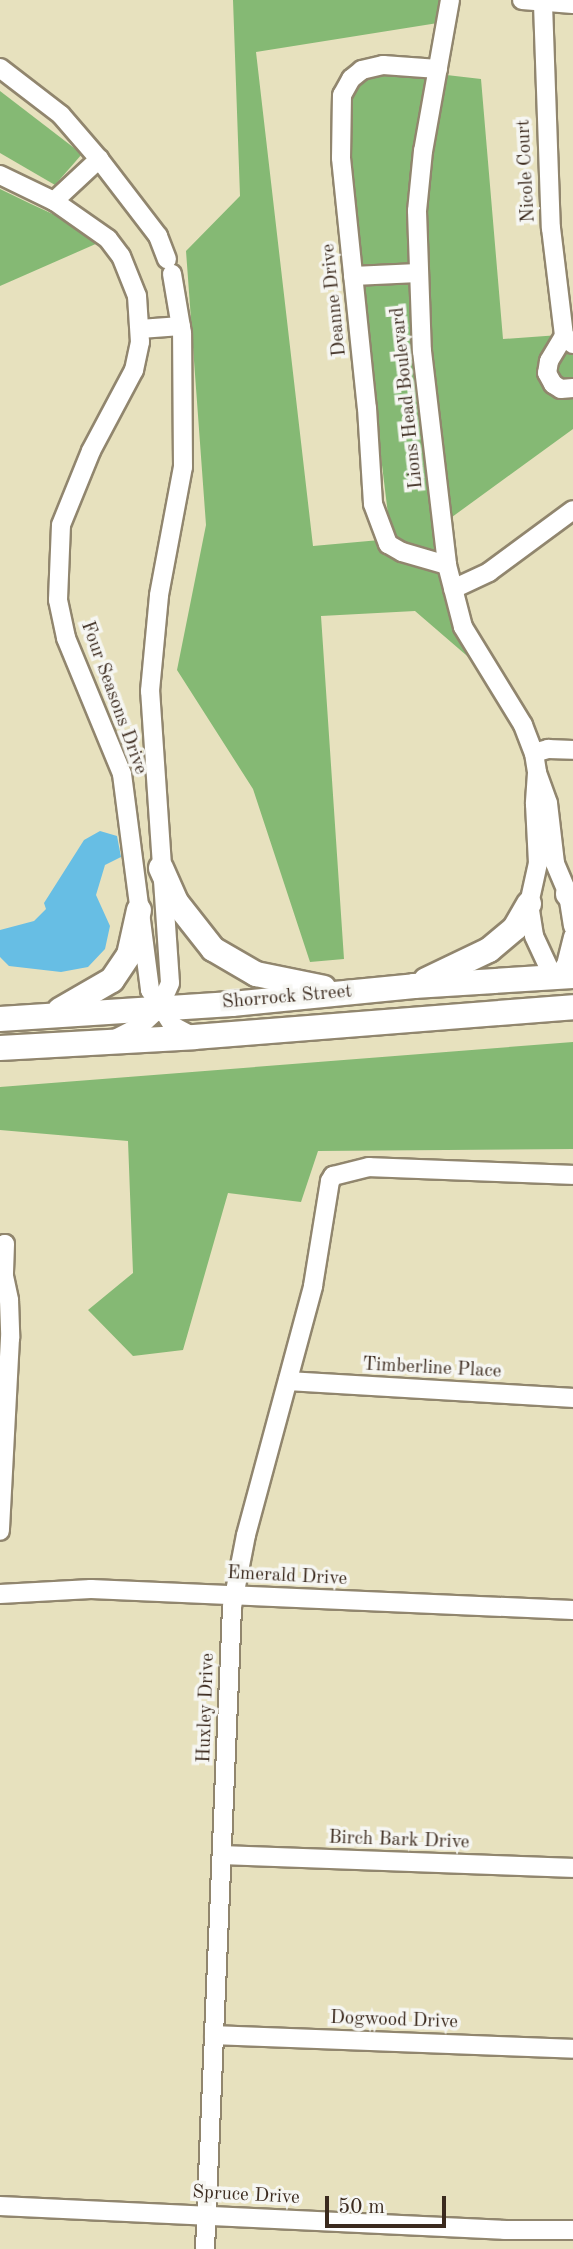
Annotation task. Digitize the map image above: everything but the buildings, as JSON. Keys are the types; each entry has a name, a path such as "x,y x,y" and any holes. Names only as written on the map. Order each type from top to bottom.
{"main road":[{"path":"161,868 176,902 213,949 256,974 349,993"},
{"path":"414,986 489,950 515,928 529,904"},
{"path":"42,1016 66,1008 112,980 129,956 139,910"},
{"path":"402,1021 444,1007 519,995 568,979"},
{"name":"Shorrock Street","path":"0,1019 414,986 568,979"},
{"name":"Shorrock Street","path":"0,1048 194,1037 573,1007"}],"street":[{"name":"Lions Head Boulevard","path":"450,0 420,175 417,211 422,351 447,565 463,626 523,725 534,753 537,772 548,803 555,863 570,897 573,926"},
{"path":"522,0 543,4 573,4"},
{"name":"Nicole Court","path":"543,4 551,228 569,340 549,361 547,373 553,384 561,389 573,388"},
{"name":"Deanne Drive","path":"438,69 407,65 362,70 351,79 342,96 341,158 367,408 369,472 378,520 388,544 401,552 447,565"},
{"name":"Four Seasons Drive","path":"0,68 61,115 99,159 158,236 169,267 181,326 183,467 159,595 150,691 170,983 159,1008"},
{"path":"54,201 99,159"},
{"name":"Four Seasons Drive","path":"0,174 54,201 108,239 121,256 137,296 140,342 134,370 91,451 65,514 58,564 58,600 66,638 122,774 150,990 159,1008 173,1026 194,1037"},
{"path":"353,276 418,273"},
{"path":"139,329 181,326"},
{"path":"453,589 489,572 573,510"},
{"path":"534,753 548,749 573,750"},
{"name":"Lions Head Boulevard","path":"537,772 535,804 538,863 529,904 534,936 550,970 568,979"},
{"path":"568,979 565,965 573,937"},
{"path":"115,1040 140,1026 159,1008"},
{"name":"Huxley Drive","path":"205,2249 234,1595 246,1535 313,1286 330,1181 333,1175 369,1167 573,1175"},
{"path":"0,1246 5,1244 4,1276 9,1300 10,1338 0,1531"},
{"name":"Timberline Place","path":"288,1381 573,1398"},
{"name":"Emerald Drive","path":"0,1594 91,1588 573,1610"},
{"name":"Birch Bark Drive","path":"223,1855 573,1868"},
{"name":"Dogwood Drive","path":"214,2035 573,2049"},
{"name":"Spruce Drive","path":"0,2206 506,2230 573,2230"}],"green space":[{"path":"233,0 449,0 444,22 256,52 313,546 391,539 339,111 369,66 481,79 503,339 573,334 573,429 441,525 473,661 415,611 321,616 344,959 310,962 253,789 177,670 206,525 186,251 240,196"},
{"path":"0,91 82,154 55,185 0,153"},
{"path":"0,189 31,204 107,239 0,286"},
{"path":"573,1042 573,1149 318,1151 301,1202 228,1193 183,1350 133,1356 88,1310 133,1273 128,1141 0,1130 0,1087"}],"water":[{"path":"100,831 117,836 121,857 105,865 96,895 110,926 105,949 88,967 61,972 9,966 0,957 0,930 34,921 46,909 44,903 84,840"}]}
